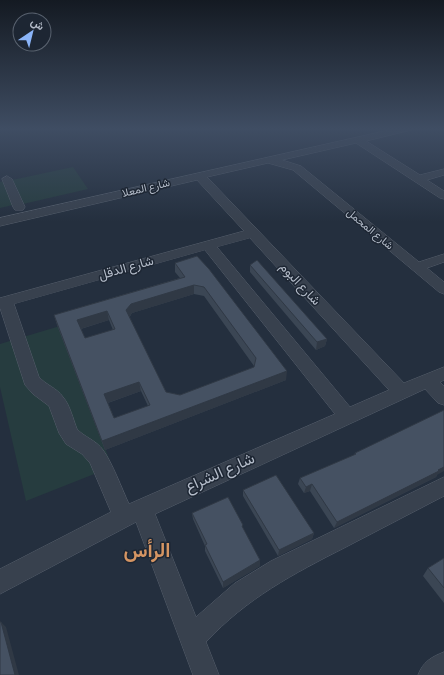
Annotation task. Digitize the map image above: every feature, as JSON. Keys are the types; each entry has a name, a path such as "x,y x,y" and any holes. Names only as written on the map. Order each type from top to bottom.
{"street":[{"name":"شارع المعلا","path":"0,212 232,160"},
{"name":"شارع المعلا","path":"0,222 272,160"},
{"path":"296,160 297,168"},
{"path":"389,160 444,196"},
{"name":"شارع المحمل","path":"265,161 289,165 297,168 444,289"},
{"path":"419,179 444,172"},
{"name":"شارع البوم","path":"200,176 400,392"},
{"path":"7,179 19,207"},
{"name":"شارع الدقل","path":"7,302 32,305 206,246 253,233"},
{"path":"206,246 346,416"},
{"path":"416,267 444,258"},
{"path":"7,302 31,380 39,389 51,396 57,402 69,433 73,438 89,448 133,513 192,639 206,675"},
{"path":"436,377 444,398"},
{"name":"شارع الشراع","path":"0,582 133,513 346,416 436,377"},
{"path":"192,639 238,596 279,569 444,486"},
{"path":"431,675 444,665"}],"green space":[{"path":"73,167 88,189 23,204 12,180"},
{"path":"4,181 13,205 0,208 0,182"},
{"path":"60,326 112,467 26,501 0,387 0,344"}],"building":[{"path":"197,256 209,269 287,371 102,441 54,315 185,277 175,263","holes":["194,285 204,287 256,358 254,367 180,395 166,392 126,310 131,304","107,311 115,329 85,338 77,320","139,382 150,405 114,418 104,394"]},
{"path":"257,260 327,339 317,342 250,265"},
{"path":"444,410 444,467 438,470 439,471 337,522 312,484 306,487 300,478 356,454 355,453"},
{"path":"276,475 314,533 279,550 243,490"},
{"path":"228,497 260,560 223,582 205,545 207,544 192,513"},
{"path":"444,558 444,588 428,568"},
{"path":"1,622 15,675 0,675"}],"district":[{"name":"الرأس","path":"147,551"}]}
